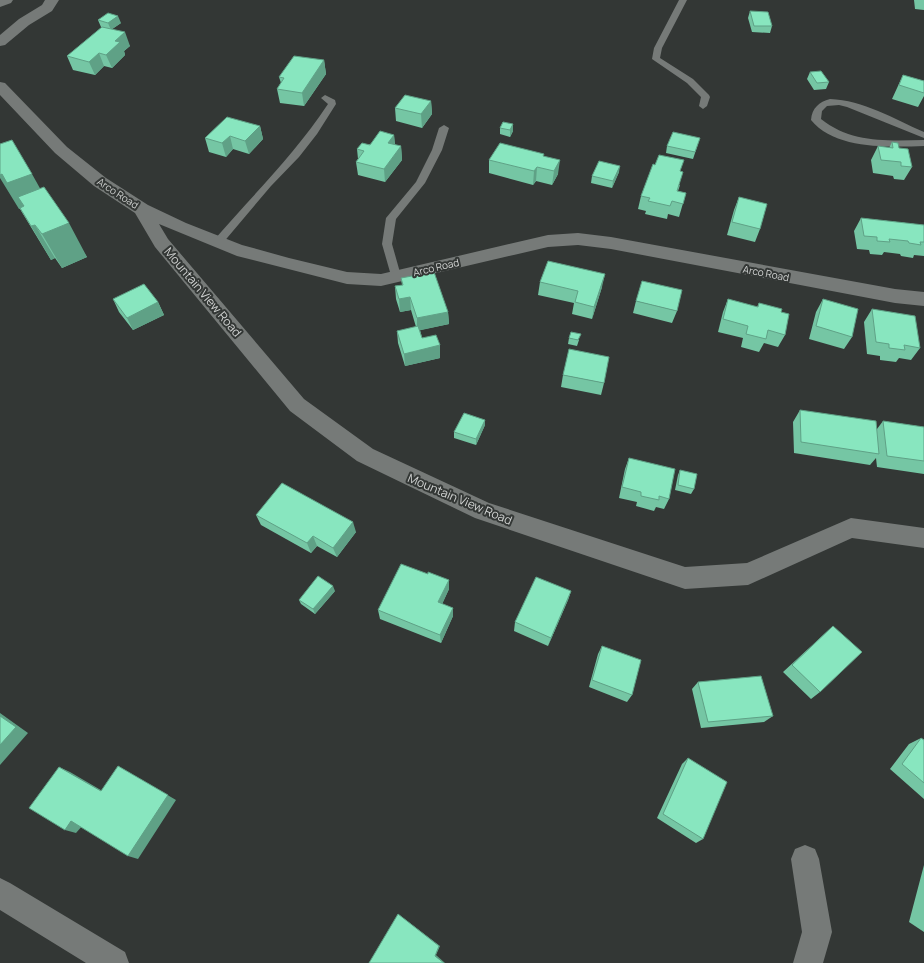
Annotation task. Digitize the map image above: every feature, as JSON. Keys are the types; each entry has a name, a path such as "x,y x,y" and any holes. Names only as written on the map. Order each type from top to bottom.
{"street":[{"path":"0,3 6,0"},
{"path":"0,42 24,22 47,8 52,0"},
{"name":"Arco Road","path":"0,86 62,150 100,182 142,209 237,250 346,278 381,280 548,241 578,238 895,296 924,299"},
{"name":"Mountain View Road","path":"142,209 161,243 297,405 365,455 483,511 685,578 748,574 850,528 924,538"},
{"path":"805,859 817,932 808,963"},
{"path":"0,893 114,963"}],"lane":[{"path":"683,0 658,48 656,59 690,81 706,97 703,106"},
{"path":"218,242 268,184 296,155 314,132 332,104 332,102 325,98"},
{"path":"924,135 844,103 829,102 821,106 816,112 816,120 825,128 859,141 924,143"},
{"path":"396,276 387,244 391,218 420,183 437,150 444,128"}],"building":[{"path":"750,11 768,12 772,26 754,26"},
{"path":"108,13 118,16 108,23 98,20"},
{"path":"102,27 125,32 115,41 120,42 106,55 99,53 89,62 67,56"},
{"path":"294,56 324,60 302,93 277,89 284,78 279,77"},
{"path":"821,71 829,82 817,83 810,72"},
{"path":"903,75 924,81 924,93 899,85"},
{"path":"405,95 431,101 421,114 395,108"},
{"path":"227,117 260,126 245,141 230,136 222,143 205,138"},
{"path":"503,122 513,124 510,130 500,128"},
{"path":"380,131 394,135 388,143 401,146 384,169 356,162 364,151 357,149 362,143 370,145"},
{"path":"673,132 700,138 695,152 667,146"},
{"path":"12,140 32,174 7,183 2,174 0,175 0,144"},
{"path":"892,142 898,143 899,148 908,149 912,167 901,166 901,162 881,160 878,146 893,148"},
{"path":"500,143 544,154 543,156 560,160 554,171 537,167 534,171 489,160"},
{"path":"659,155 684,160 680,171 683,172 677,191 686,193 683,204 672,201 670,206 648,201 650,198 641,196 653,164 655,165"},
{"path":"599,161 620,166 613,181 592,176"},
{"path":"44,187 69,223 42,234 35,225 31,226 20,208 24,206 18,197"},
{"path":"739,197 767,204 760,229 732,222"},
{"path":"861,218 924,225 924,242 920,242 921,245 909,243 908,241 889,239 890,242 877,241 877,237 864,236"},
{"path":"548,261 605,274 594,307 575,302 578,291 540,282"},
{"path":"434,272 448,312 417,318 410,297 399,299 395,286 403,285 401,278"},
{"path":"642,281 682,290 677,311 636,301"},
{"path":"144,284 158,302 127,318 113,299"},
{"path":"728,299 758,307 759,303 782,309 781,312 789,314 785,335 768,330 766,339 746,334 748,326 723,319"},
{"path":"823,299 858,309 852,337 816,326"},
{"path":"872,309 915,316 920,348 904,345 905,350 889,348 889,344 876,342"},
{"path":"418,326 422,338 436,335 440,345 404,354 397,331"},
{"path":"571,332 581,334 578,340 569,338"},
{"path":"569,349 609,357 604,383 563,375"},
{"path":"800,410 876,421 879,454 801,442"},
{"path":"464,413 485,420 476,439 454,432"},
{"path":"883,421 924,427 924,461 887,456"},
{"path":"629,458 675,469 669,499 659,496 659,500 641,496 641,492 622,487"},
{"path":"680,470 697,474 694,489 678,485"},
{"path":"282,483 353,522 333,548 313,536 307,543 256,515"},
{"path":"401,564 449,580 438,602 453,608 440,635 378,610"},
{"path":"318,576 333,586 313,609 299,600"},
{"path":"536,577 571,591 551,638 515,622"},
{"path":"833,626 862,652 820,692 792,665"},
{"path":"602,646 641,660 632,695 592,680"},
{"path":"761,676 773,716 708,722 698,682"},
{"path":"0,716 16,727 0,745"},
{"path":"921,738 924,740 924,783 902,764"},
{"path":"688,758 727,782 703,839 663,814"},
{"path":"118,766 168,795 128,856 71,821 65,830 29,808 59,767 101,791"},
{"path":"398,914 439,946 435,956 444,963 369,963"}]}
